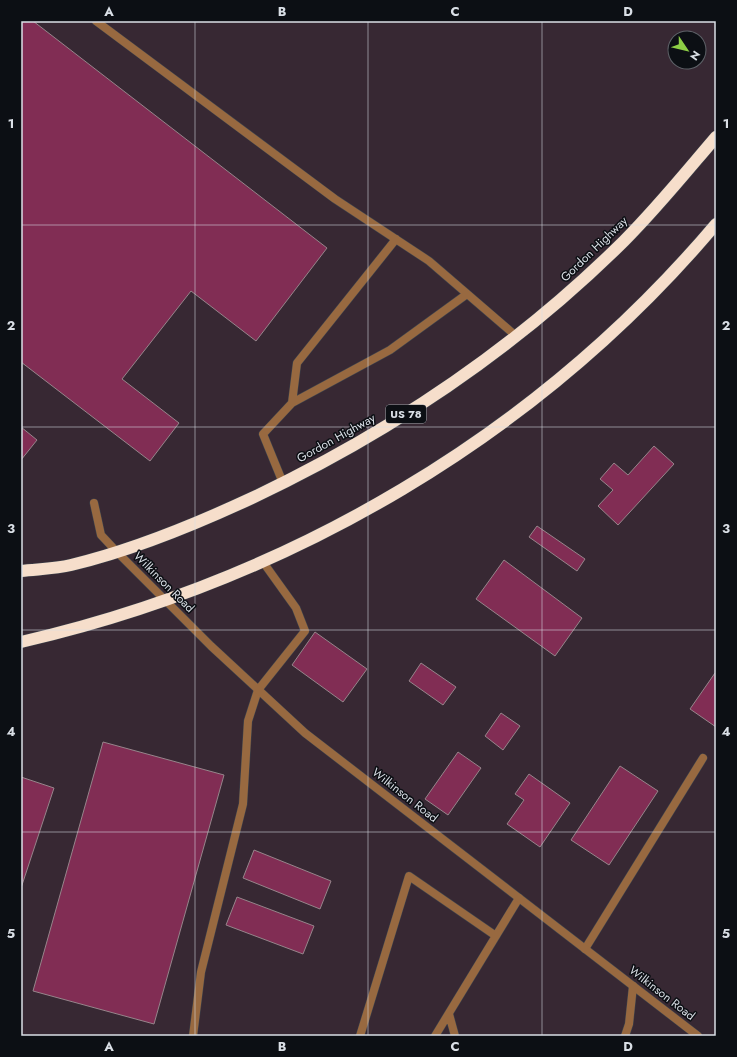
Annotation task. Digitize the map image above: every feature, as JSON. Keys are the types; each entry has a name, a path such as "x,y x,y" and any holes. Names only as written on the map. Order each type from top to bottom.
{"highway":[{"name":"Gordon Highway","path":"21,571 69,566 117,552 169,533 283,483 355,445 412,410 470,372 577,286 625,240 673,188 716,137"},
{"path":"21,642 73,630 165,601 263,562 323,534 386,500 444,464 499,427 554,383 604,340 651,295 716,224"}],"street":[{"path":"96,21 335,199 429,261 516,336"},
{"path":"292,403 297,363 396,240"},
{"path":"283,483 263,434 292,403 390,350 467,294"},
{"name":"Wilkinson Road","path":"94,503 101,535 165,601 305,733 698,1036"},
{"path":"193,1036 201,972 242,804 248,721 258,690 305,631 296,608 263,562"},
{"path":"585,949 703,758"},
{"path":"360,1036 409,876 496,936"},
{"path":"435,1036 519,898"},
{"path":"625,1036 629,1024 633,986"},
{"path":"449,1014 455,1036"}],"shaded area":[{"path":"21,21 716,21 716,1036 21,1036"}],"building":[{"path":"21,21 33,21 327,248 256,341 191,291 122,379 179,423 150,461 21,362"},
{"path":"21,427 37,440 21,460"},
{"path":"654,446 674,464 618,525 598,506 613,490 600,479 614,463 628,475"},
{"path":"537,526 585,559 577,571 529,537"},
{"path":"504,560 582,618 555,656 476,599"},
{"path":"315,632 367,669 343,702 292,665"},
{"path":"421,663 456,687 443,705 409,681"},
{"path":"716,673 716,727 690,709"},
{"path":"501,713 520,726 503,750 485,736"},
{"path":"103,742 224,775 154,1024 33,991"},
{"path":"458,752 481,768 448,815 425,799"},
{"path":"620,766 658,791 609,865 571,840"},
{"path":"529,774 570,803 540,847 507,824 524,800 515,794"},
{"path":"21,777 54,788 21,888"},
{"path":"254,850 331,881 320,909 243,878"},
{"path":"237,897 314,926 303,954 226,925"}]}
